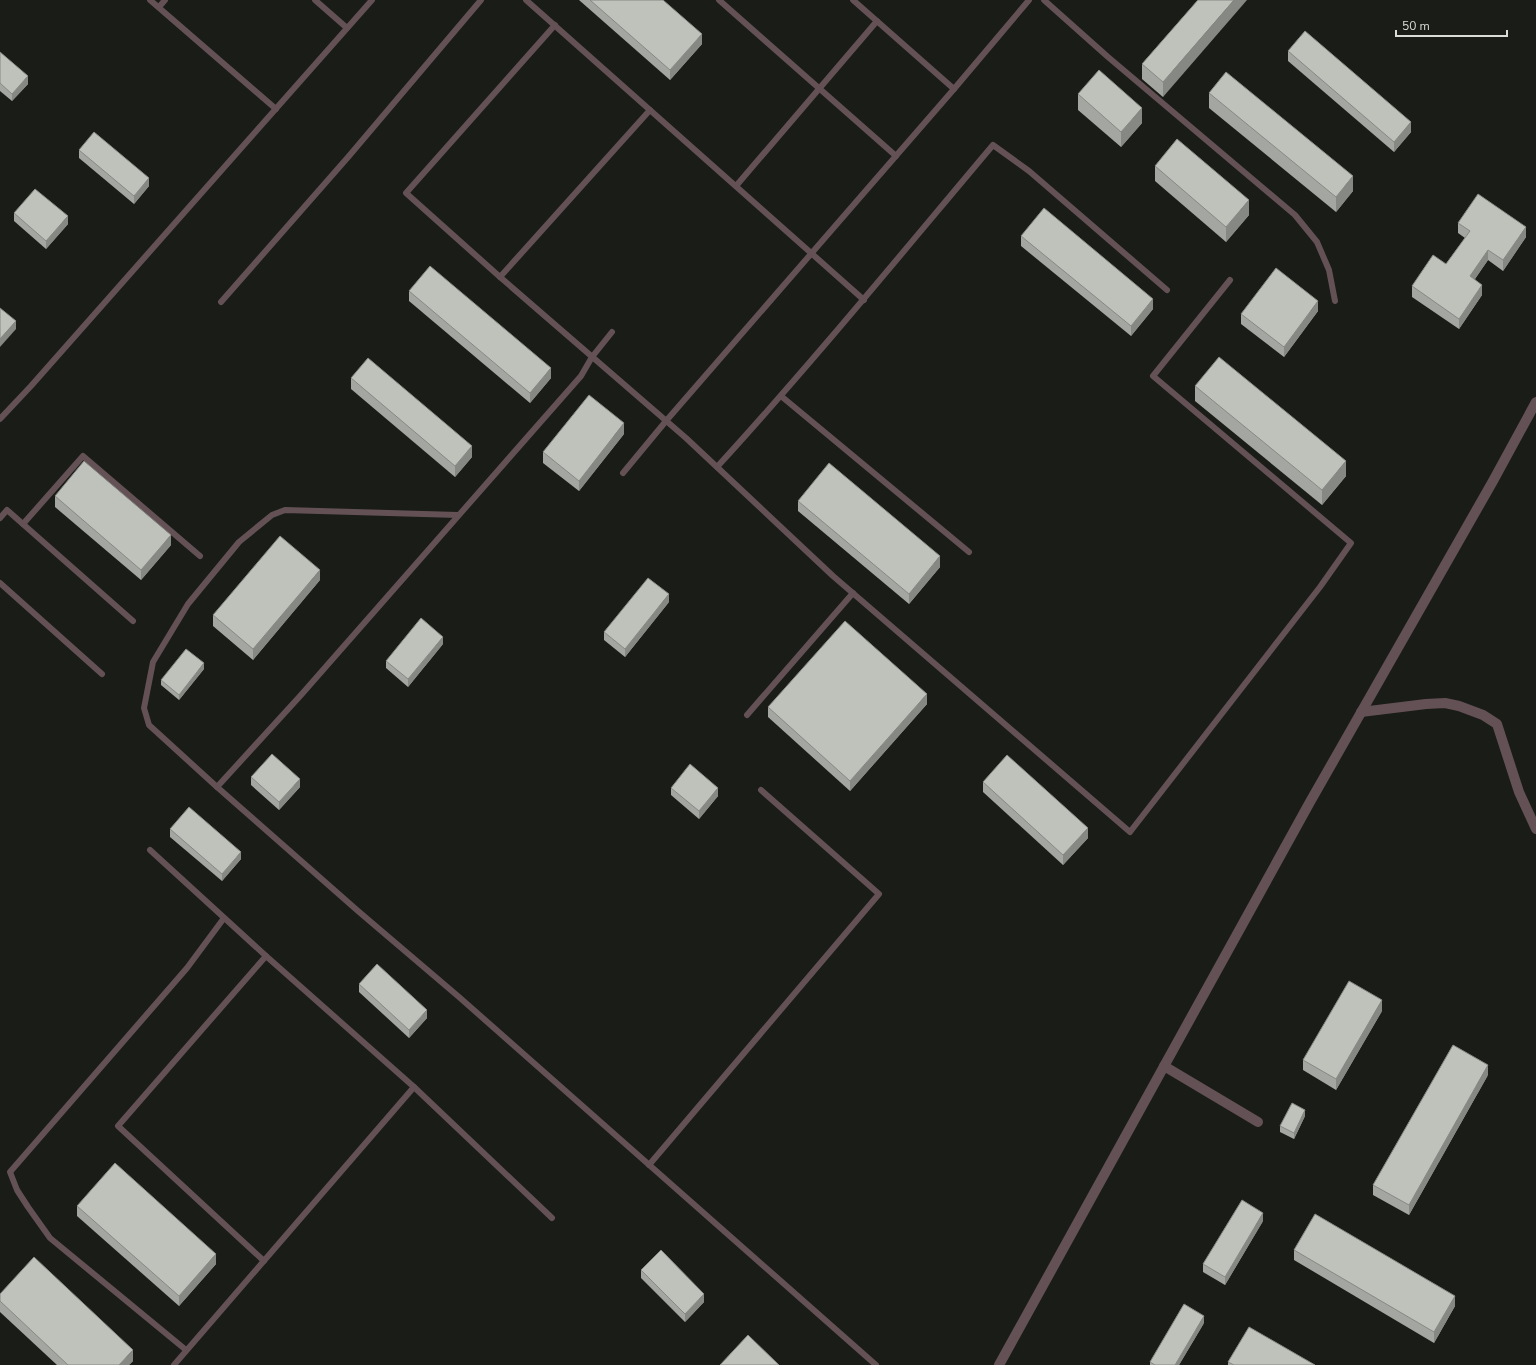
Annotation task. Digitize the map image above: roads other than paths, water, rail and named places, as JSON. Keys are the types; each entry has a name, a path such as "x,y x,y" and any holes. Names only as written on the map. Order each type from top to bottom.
{"street":[{"path":"999,1365 1306,809 1494,480 1536,402"},
{"path":"1361,712 1445,703 1459,706 1483,715 1498,724 1519,792 1536,829"},
{"path":"1164,1066 1258,1122"}],"lane":[{"path":"150,0 276,109"},
{"path":"159,7 165,0"},
{"path":"315,0 347,28"},
{"path":"0,419 32,386 372,0"},
{"path":"221,302 349,156 481,0"},
{"path":"526,0 864,300"},
{"path":"719,0 896,156"},
{"path":"853,0 954,89"},
{"path":"623,473 666,421 954,89 1029,0"},
{"path":"1044,0 1108,57 1295,215 1317,242 1329,270 1335,301"},
{"path":"736,186 876,21"},
{"path":"555,25 406,193 666,421 852,593 1130,832 1320,587 1351,542 1152,376 1230,280"},
{"path":"500,277 650,110"},
{"path":"717,467 864,300 993,144 1029,171 1167,290"},
{"path":"217,787 301,695 581,376 592,357 612,332"},
{"path":"781,396 969,552"},
{"path":"23,524 83,456 200,556"},
{"path":"0,518 8,510 133,621"},
{"path":"458,515 285,510 272,515 239,542 188,604 153,662 144,708 149,725 358,912 459,997 876,1365"},
{"path":"0,583 102,674"},
{"path":"747,715 852,593"},
{"path":"649,1165 879,894 761,790"},
{"path":"150,850 266,956 414,1087 552,1218"},
{"path":"186,1350 50,1238 17,1190 10,1172 187,968 224,918"},
{"path":"264,1261 118,1126 266,956"},
{"path":"174,1365 414,1087"}]}
